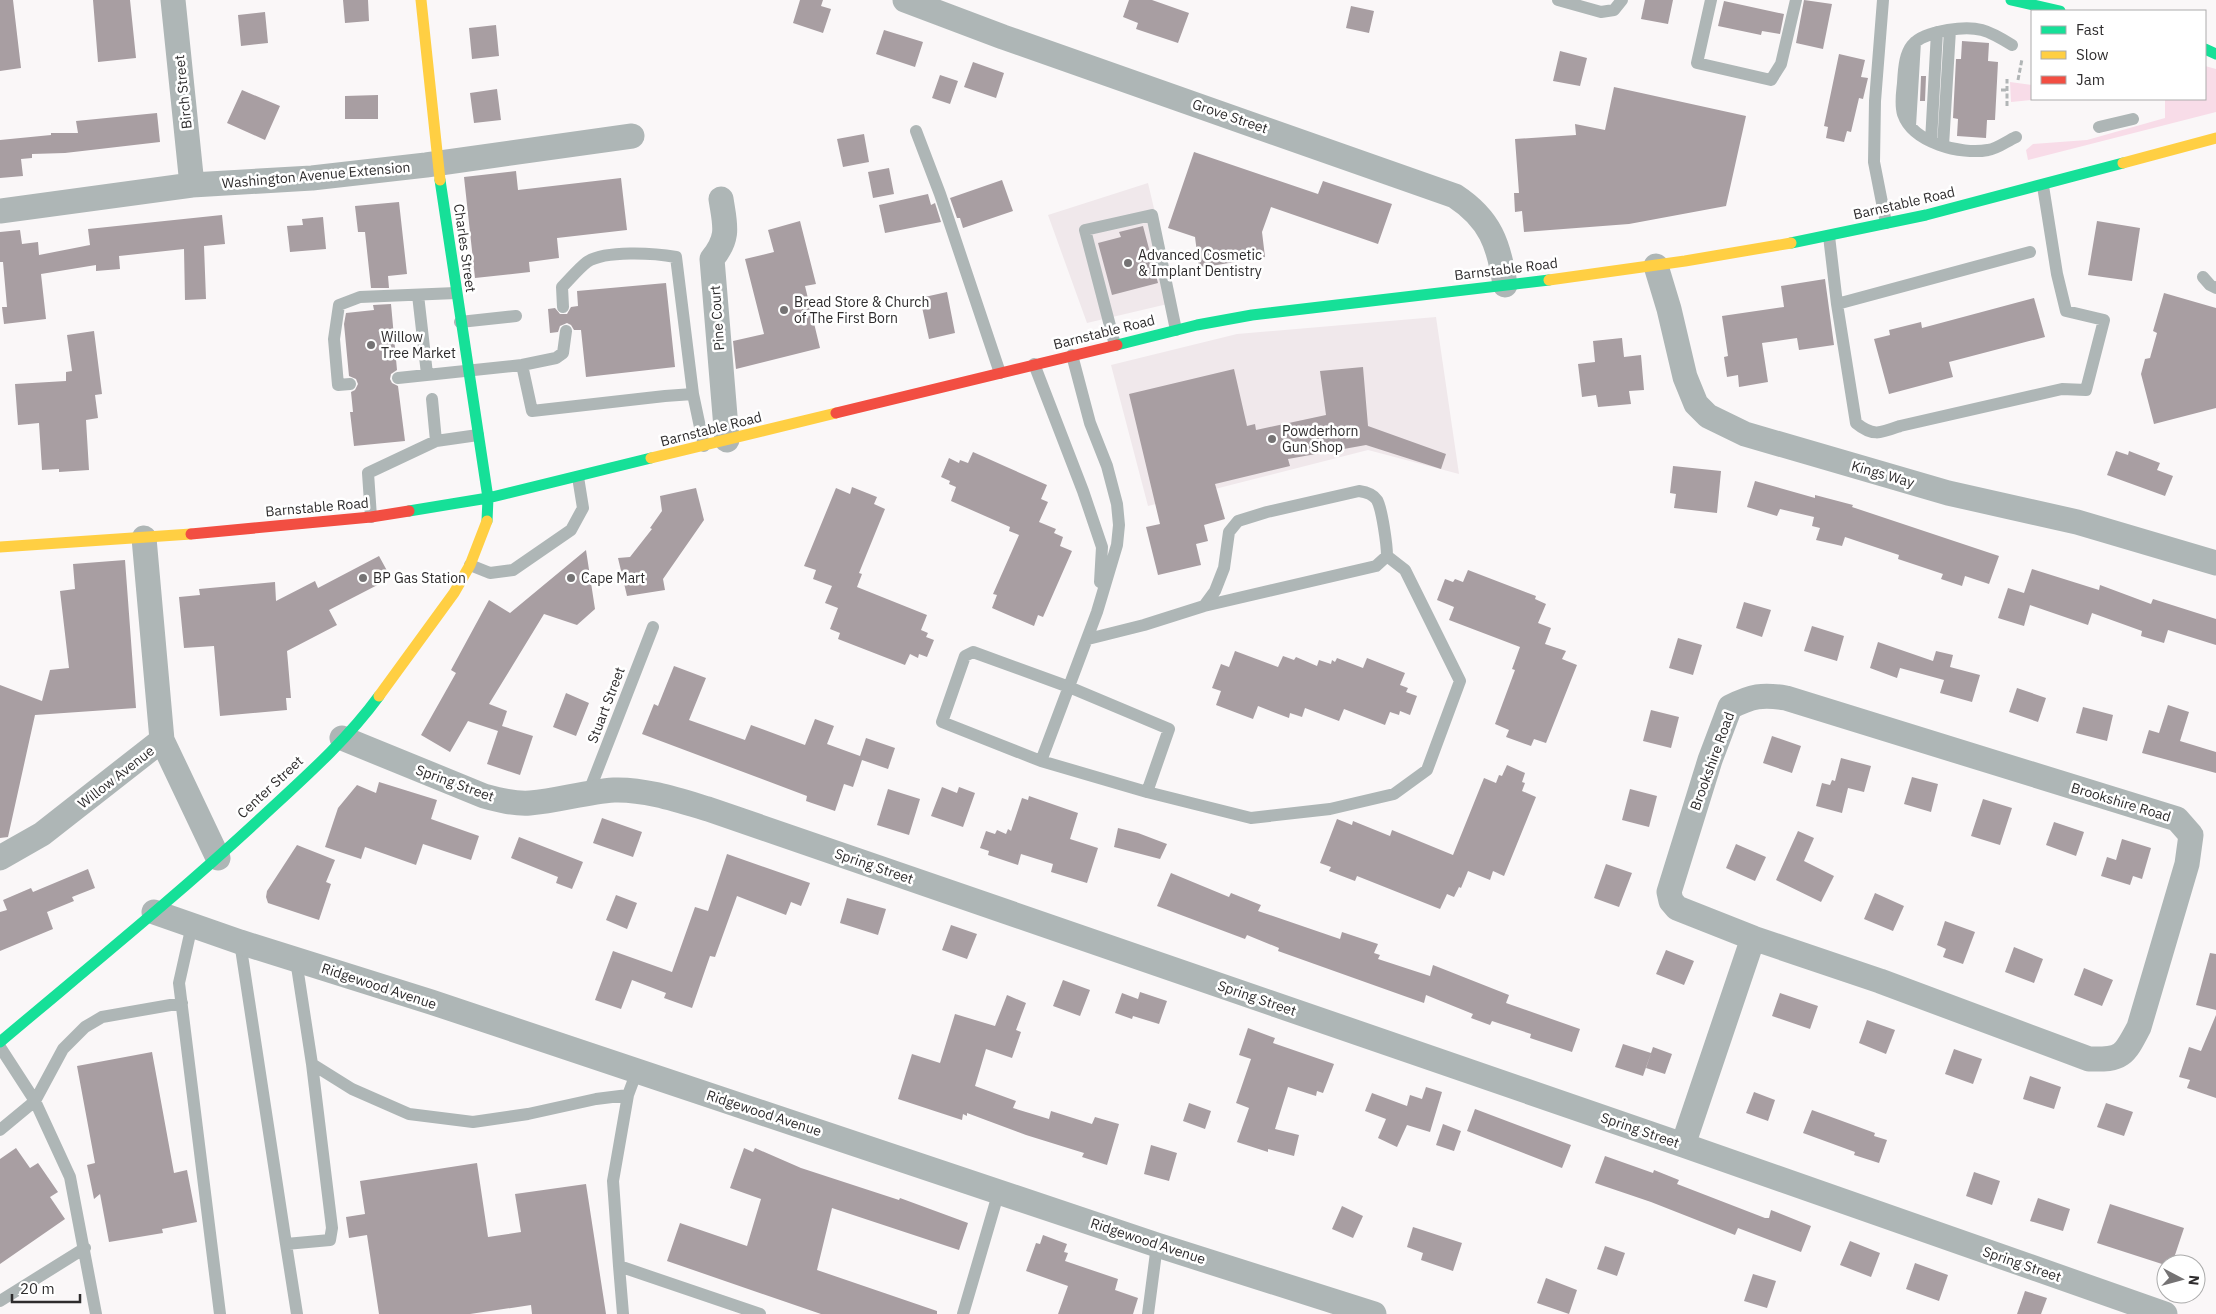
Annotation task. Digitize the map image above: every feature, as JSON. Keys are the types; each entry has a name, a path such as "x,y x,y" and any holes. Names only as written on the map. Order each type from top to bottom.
{"main road":[{"name":"Charles Street","path":"421,0 437,163 488,498"},
{"path":"2012,0 2056,10"},
{"name":"Barnstable Road","path":"0,547 144,538 371,517 488,498 1176,330 1252,315 1656,266 1829,236 2042,186 2216,138"},
{"name":"Center Street","path":"0,1042 218,858 240,835 274,807 368,710 454,592 470,565 487,524 488,498"}],"street":[{"name":"Birch Street","path":"173,0 192,185"},
{"name":"Grove Street","path":"905,0 1003,37 1455,196 1472,208 1489,229 1498,250 1505,285"},
{"name":"Washington Avenue Extension","path":"0,210 192,185 312,178 632,136"},
{"name":"Pine Court","path":"715,443 712,259 727,233 721,199"},
{"name":"Kings Way","path":"1656,266 1669,309 1685,377 1696,404 1708,416 1745,434 1939,490 2077,522 2216,563"},
{"name":"Willow Avenue","path":"0,858 42,834 162,740 144,538"},
{"name":"Brookshire Road","path":"1764,695 1804,704 2177,819 2191,835 2187,864 2139,1027 2128,1049 2113,1060 2089,1059 1880,981 1753,938 1677,908 1671,901 1669,892 1710,760 1730,707 1745,699 1764,695"},
{"name":"Spring Street","path":"342,738 484,796 508,802 529,803 614,790 638,792 708,809 1682,1144 2165,1314"},
{"path":"162,740 218,858"},
{"name":"Ridgewood Avenue","path":"154,912 1157,1245 1374,1314"},
{"path":"1682,1144 1753,938"}],"lane":[{"path":"1558,0 1601,12 1614,10 1622,0"},
{"path":"1711,0 1697,63 1771,80 1781,64 1796,0"},
{"path":"1883,0 1875,102 1874,162 1886,223"},
{"path":"2012,45 1988,31 1973,28 1928,34 1916,42 1907,52 1904,61 1902,107 1903,114 1910,126 1937,144 1960,150 1990,150 2016,137"},
{"path":"1937,144 1943,31"},
{"path":"2099,127 2133,119"},
{"path":"916,131 940,194 1000,374"},
{"path":"1829,236 1852,405 1856,423 1864,430 1878,434 1900,426 2062,389 2086,390 2104,320 2066,311 2056,274 2042,186"},
{"path":"1115,345 1085,230 1152,215 1176,330"},
{"path":"1837,304 2030,252"},
{"path":"563,307 562,287 588,262 609,255 659,254 676,257 693,394 715,443"},
{"path":"2203,277 2210,285 2216,288"},
{"path":"350,384 338,385 334,338 339,305 360,297 456,293"},
{"path":"418,295 427,374"},
{"path":"460,322 516,316"},
{"path":"398,378 468,369 522,365 556,358 563,353 566,331"},
{"path":"1042,761 1097,612 1116,545 1119,525 1117,504 1107,466 1090,422 1072,355"},
{"path":"1034,364 1083,491 1102,547 1097,612"},
{"path":"522,365 532,411 693,394"},
{"path":"432,399 436,441"},
{"path":"371,517 368,474 436,441 478,435"},
{"path":"470,565 490,573 513,570 571,530 583,508 578,477"},
{"path":"1088,639 1144,625 1204,606 1376,566 1387,556 1387,545 1377,500 1368,493 1359,491 1267,512 1238,521 1229,532 1224,568 1215,591 1204,606"},
{"path":"1147,792 1169,729 1069,687 973,652 964,656 942,722 1042,761 1147,792 1251,818 1330,809 1394,794 1427,770 1460,680 1405,570 1387,556"},
{"name":"Stuart Street","path":"588,794 653,627"},
{"path":"192,925 180,983 220,1314"},
{"path":"240,942 297,1314"},
{"path":"286,1244 330,1240 332,1228 312,1064 296,960"},
{"path":"0,1130 35,1101 63,1049 86,1027 102,1017 182,1003"},
{"path":"0,1047 35,1101 70,1177 96,1314"},
{"path":"312,1064 352,1089 409,1114 473,1122 528,1114 596,1099 628,1096"},
{"path":"623,1314 613,1181 628,1096 637,1071"},
{"path":"963,1314 999,1191"},
{"path":"1148,1314 1157,1245"},
{"path":"0,1301 85,1248"},
{"path":"619,1266 760,1314"}],"path":[{"path":"2018,80 2022,59"},
{"path":"2007,106 2008,79"},
{"path":"2001,90 2007,90"}],"shaded area":[{"path":"2206,66 2216,69 2216,112 2028,160 2026,150 2033,144 2087,140 2165,118 2165,100 2206,100"},
{"path":"2010,82 2031,85 2032,100 2011,102"},
{"path":"1148,183 1176,302 1087,323 1048,215"},
{"path":"1436,317 1459,474 1368,450 1148,506 1111,365 1237,334"}],"building":[{"path":"0,0 13,0 21,68 0,71"},
{"path":"93,0 130,0 136,58 98,62"},
{"path":"343,0 368,0 369,21 345,23"},
{"path":"800,0 823,0 821,6 831,9 823,33 793,23"},
{"path":"1129,0 1152,0 1189,13 1178,43 1136,29 1138,23 1123,17"},
{"path":"1645,0 1673,0 1668,24 1641,19"},
{"path":"1804,0 1832,4 1823,49 1796,43"},
{"path":"1724,1 1784,14 1780,34 1762,31 1761,35 1718,26"},
{"path":"1351,6 1374,11 1369,33 1346,28"},
{"path":"265,12 268,43 241,46 238,15"},
{"path":"496,25 499,56 472,59 469,28"},
{"path":"884,30 923,42 915,67 876,54"},
{"path":"1962,41 1989,43 1988,61 1998,62 1995,120 1987,120 1986,138 1957,136 1958,119 1953,118 1956,59 1961,59"},
{"path":"1560,51 1587,58 1580,86 1553,81"},
{"path":"1839,54 1865,60 1861,77 1868,78 1863,99 1859,98 1851,132 1847,131 1844,142 1826,138 1828,127 1824,126"},
{"path":"973,62 1004,73 996,98 964,87"},
{"path":"940,75 958,81 950,104 932,98"},
{"path":"1921,76 1926,76 1925,101 1920,101"},
{"path":"1614,87 1746,116 1726,206 1629,224 1524,232 1522,211 1515,212 1514,193 1519,193 1515,139 1576,135 1575,124 1605,130"},
{"path":"497,89 501,120 474,123 470,93"},
{"path":"242,90 280,106 265,140 227,123"},
{"path":"378,95 378,119 345,119 345,96"},
{"path":"157,113 160,142 65,153 32,154 32,158 21,159 23,176 0,178 0,140 51,135 51,133 78,133 76,121"},
{"path":"864,134 869,162 843,167 837,139"},
{"path":"1194,152 1318,194 1323,181 1392,204 1378,244 1271,207 1262,232 1265,257 1199,268 1195,237 1168,228"},
{"path":"889,168 894,194 873,198 868,172"},
{"path":"516,171 518,190 621,178 627,230 557,238 559,258 529,262 530,272 475,278 464,177"},
{"path":"1002,180 1013,211 963,228 960,218 957,218 950,198"},
{"path":"928,194 931,205 935,203 941,222 885,233 879,205"},
{"path":"399,202 407,274 388,276 389,288 371,288 365,232 358,232 355,206"},
{"path":"222,215 225,244 204,246 206,299 185,300 184,249 119,256 120,269 96,271 96,265 41,274 46,319 4,324 2,307 7,307 3,262 0,262 0,232 20,230 22,244 38,242 39,255 90,245 88,229"},
{"path":"323,217 326,249 290,252 287,226 303,225 302,219"},
{"name":"Bread Store & Church of The First Born","path":"800,221 816,284 805,286 820,348 736,369 733,341 764,334 745,259 774,252 768,230"},
{"path":"2097,221 2140,228 2132,281 2088,275"},
{"name":"Advanced Cosmetic & Implant Dentistry","path":"1143,226 1158,283 1112,295 1098,243 1121,237 1119,232"},
{"path":"1825,279 1834,345 1799,350 1797,338 1762,343 1768,382 1739,387 1738,375 1727,377 1724,357 1728,356 1722,316 1784,307 1781,286"},
{"path":"666,283 675,367 586,377 581,330 574,330 567,323 560,326 558,332 550,333 548,309 555,308 560,314 567,314 571,307 578,306 577,291"},
{"path":"947,292 955,333 929,339 920,298"},
{"path":"2164,293 2216,308 2216,408 2154,424 2141,374 2145,359 2150,358 2157,333 2153,331"},
{"path":"2034,298 2045,337 1949,362 1953,377 1889,394 1874,339 1890,335 1889,330 1921,322 1922,328"},
{"name":"Willow Tree Market","path":"391,304 397,370 391,374 390,379 392,383 398,386 405,441 354,446 350,412 353,412 351,392 355,390 358,384 356,379 349,376 344,324 346,313 374,310 373,305"},
{"path":"94,331 102,394 95,395 98,418 86,420 89,470 59,472 59,469 42,470 39,423 18,425 15,384 66,381 66,372 72,371 67,335"},
{"path":"1622,338 1624,357 1641,355 1644,390 1629,391 1631,404 1598,407 1596,395 1582,397 1578,364 1595,362 1593,341"},
{"name":"Powderhorn Gun Shop","path":"1363,367 1368,426 1446,454 1441,469 1366,445 1288,459 1290,466 1215,484 1225,519 1204,525 1208,541 1196,544 1201,565 1158,575 1146,527 1160,524 1129,394 1234,369 1247,426 1255,424 1256,430 1326,415 1320,371"},
{"path":"2116,451 2128,455 2129,451 2160,463 2157,470 2173,476 2165,496 2107,475"},
{"path":"973,452 1047,485 1041,499 1048,502 1039,522 1056,529 1054,533 1063,537 1060,546 1072,551 1043,617 1038,615 1034,626 992,608 997,595 993,594 1019,535 1009,531 1010,527 951,501 956,487 949,484 950,481 941,477 949,458 959,463 960,460 968,463"},
{"path":"1673,466 1721,471 1717,513 1674,508 1676,494 1670,493"},
{"path":"1755,481 1815,498 1815,495 1853,505 1852,507 1999,556 1989,584 1965,576 1962,586 1941,579 1943,574 1898,559 1899,555 1845,537 1842,546 1816,540 1820,528 1812,526 1814,517 1780,509 1777,516 1747,507"},
{"path":"852,487 877,497 874,504 885,509 859,573 862,574 857,587 927,615 921,630 928,633 926,637 934,640 927,657 919,654 918,658 910,654 905,665 838,639 840,633 830,629 838,608 825,603 832,586 813,579 816,570 804,566 836,488 850,494"},
{"path":"696,488 704,520 663,579 665,590 627,596 618,558 630,557 652,529 650,528 662,511 660,496"},
{"path":"586,550 595,609 577,625 544,614 489,704 507,711 502,726 533,736 520,775 487,764 498,731 468,721 450,752 421,735 456,673 451,670 489,600 510,613"},
{"path":"379,556 391,578 329,610 337,625 287,651 291,698 286,698 287,710 220,716 214,646 184,648 179,597 200,595 199,589 275,582 276,601 315,581 318,588"},
{"path":"125,560 136,708 35,715 8,837 0,838 0,685 42,701 50,670 69,668 60,591 75,589 73,564"},
{"path":"2032,569 2099,590 2100,585 2151,604 2153,599 2216,619 2216,645 2168,630 2164,643 2141,636 2142,631 2092,613 2088,625 2030,605 2024,626 1998,618 2008,588 2024,593"},
{"path":"1468,570 1536,596 1535,599 1546,604 1538,623 1551,628 1545,644 1566,651 1562,659 1577,665 1546,743 1534,739 1531,746 1506,737 1509,730 1495,724 1515,670 1512,669 1520,647 1449,620 1454,607 1437,600 1445,579 1453,582 1455,579 1463,582"},
{"path":"1744,602 1771,610 1762,637 1736,628"},
{"path":"1812,626 1844,636 1837,661 1804,651"},
{"path":"1678,638 1702,645 1693,675 1669,668"},
{"path":"1878,642 1933,661 1936,651 1953,655 1950,667 1980,675 1972,702 1940,693 1944,680 1900,668 1897,678 1870,668"},
{"path":"1235,651 1278,667 1283,656 1294,660 1296,657 1317,666 1319,660 1331,664 1332,660 1335,662 1337,658 1363,668 1367,658 1405,673 1400,685 1408,688 1406,692 1417,696 1410,715 1400,711 1399,715 1390,712 1385,725 1344,709 1339,721 1305,708 1302,717 1290,713 1289,718 1258,706 1253,719 1216,705 1221,691 1212,688 1221,664 1229,667"},
{"path":"674,666 706,678 689,720 745,740 751,725 805,745 815,719 834,726 827,744 860,756 866,738 895,748 888,769 862,760 853,787 844,784 835,811 806,801 807,796 642,734 654,704 658,706"},
{"path":"2017,688 2046,698 2038,722 2009,712"},
{"path":"566,693 589,703 576,736 553,727"},
{"path":"2168,705 2189,712 2180,741 2216,752 2216,773 2142,753 2149,730 2159,733"},
{"path":"2083,707 2113,715 2107,741 2076,733"},
{"path":"1651,710 1679,717 1671,748 1643,741"},
{"path":"1772,736 1801,746 1792,773 1763,763"},
{"path":"1841,758 1871,766 1864,792 1848,788 1842,813 1816,806 1822,783 1830,785 1832,780 1835,781"},
{"path":"1507,765 1525,773 1522,782 1525,783 1522,791 1536,797 1504,876 1493,871 1490,880 1468,871 1461,888 1459,887 1454,897 1447,894 1440,909 1357,876 1355,881 1329,871 1331,867 1320,863 1337,819 1352,825 1353,821 1390,836 1392,830 1453,855 1484,778 1496,783 1499,775 1502,776"},
{"path":"1912,777 1938,784 1931,812 1904,804"},
{"path":"379,782 437,800 431,819 479,836 471,860 423,844 416,865 365,847 361,859 325,847 338,808 357,785 376,793"},
{"path":"942,787 957,793 959,787 975,793 963,827 931,816"},
{"path":"888,789 920,799 909,835 877,825"},
{"path":"1630,789 1657,796 1649,827 1622,820"},
{"path":"1029,796 1078,813 1070,839 1098,848 1087,883 1051,872 1053,864 1021,854 1018,865 988,855 989,851 980,848 986,831 995,834 997,830 1006,834 1008,829 1011,831 1022,798 1028,800"},
{"path":"1983,799 2012,808 2000,845 1971,836"},
{"path":"602,818 642,832 633,857 593,843"},
{"path":"2054,822 2084,832 2076,856 2046,845"},
{"path":"1118,828 1167,844 1160,859 1114,847"},
{"path":"1798,831 1814,838 1804,861 1834,876 1821,902 1776,880"},
{"path":"519,837 583,862 572,889 556,883 558,877 511,858"},
{"path":"2122,839 2151,848 2142,879 2133,876 2130,885 2101,876 2107,857 2116,860"},
{"path":"1736,844 1766,857 1755,881 1726,868"},
{"path":"297,845 335,860 326,882 331,884 319,920 268,903 266,897 267,891"},
{"path":"727,854 810,883 801,906 791,902 786,915 737,896 715,957 710,956 692,1008 664,998 666,993 632,980 621,1009 595,1000 613,951 672,972 695,907 708,911"},
{"path":"1606,864 1632,873 1619,907 1594,898"},
{"path":"88,869 95,888 72,897 74,901 47,912 53,929 0,951 0,912 7,910 3,900 31,888 33,892"},
{"path":"1171,873 1229,897 1231,893 1261,905 1258,911 1340,939 1342,932 1378,944 1374,953 1380,955 1378,959 1430,976 1433,965 1509,995 1506,1003 1580,1029 1572,1052 1530,1038 1531,1034 1492,1021 1490,1025 1471,1018 1473,1014 1426,995 1424,1003 1278,951 1279,948 1247,935 1245,939 1157,906"},
{"path":"1875,893 1904,906 1893,931 1864,919"},
{"path":"616,895 637,903 627,929 606,920"},
{"path":"847,898 886,909 878,935 840,923"},
{"path":"1945,921 1975,932 1963,964 1943,957 1946,949 1937,945"},
{"path":"951,925 977,934 967,959 942,950"},
{"path":"2014,947 2043,959 2034,983 2005,972"},
{"path":"1666,950 1694,961 1684,985 1656,974"},
{"path":"2210,953 2216,954 2216,1010 2196,1005"},
{"path":"2084,968 2113,980 2102,1006 2074,995"},
{"path":"1063,980 1090,990 1080,1016 1053,1006"},
{"path":"1140,992 1167,1001 1159,1024 1133,1016 1132,1019 1115,1013 1122,993 1138,999"},
{"path":"1780,993 1818,1006 1810,1029 1772,1016"},
{"path":"1007,995 1026,1003 1016,1030 1021,1032 1012,1058 986,1049 975,1086 1016,1101 1013,1108 1049,1119 1051,1111 1092,1124 1095,1117 1119,1124 1107,1165 1082,1157 1084,1153 1026,1135 967,1113 967,1116 963,1114 962,1120 898,1099 912,1054 940,1063 955,1014 995,1026"},
{"path":"2216,1015 2216,1098 2187,1088 2190,1080 2179,1077 2189,1047 2201,1051"},
{"path":"1867,1020 1895,1030 1886,1054 1859,1043"},
{"path":"1248,1028 1275,1038 1273,1043 1334,1064 1323,1093 1317,1091 1316,1096 1288,1087 1275,1129 1299,1135 1294,1156 1268,1149 1268,1152 1237,1142 1249,1108 1236,1103 1251,1059 1239,1055"},
{"path":"1623,1044 1651,1053 1643,1076 1615,1067"},
{"path":"1653,1047 1672,1054 1665,1074 1646,1068"},
{"path":"1954,1049 1982,1059 1973,1084 1945,1074"},
{"path":"152,1052 174,1173 187,1170 197,1222 162,1229 163,1233 109,1242 100,1194 94,1199 87,1165 95,1163 77,1066"},
{"path":"2030,1076 2061,1087 2054,1109 2023,1099"},
{"path":"1426,1087 1442,1092 1430,1132 1407,1125 1397,1147 1378,1138 1386,1119 1365,1111 1372,1093 1407,1106 1410,1095 1422,1099"},
{"path":"1754,1092 1775,1100 1768,1121 1746,1113"},
{"path":"1189,1103 1211,1111 1205,1129 1183,1121"},
{"path":"2106,1103 2133,1112 2124,1136 2097,1127"},
{"path":"1475,1109 1571,1145 1562,1168 1467,1131"},
{"path":"1812,1110 1875,1133 1874,1136 1887,1140 1879,1163 1854,1155 1855,1152 1803,1133"},
{"path":"1443,1124 1461,1131 1454,1151 1436,1145"},
{"path":"1151,1145 1177,1153 1169,1181 1144,1174"},
{"path":"16,1148 30,1168 38,1163 58,1192 50,1197 65,1219 0,1264 0,1159"},
{"path":"744,1148 753,1152 755,1148 801,1168 899,1200 900,1198 968,1223 959,1250 832,1208 817,1270 937,1311 937,1314 821,1314 667,1261 680,1223 747,1246 761,1199 730,1188"},
{"path":"1605,1156 1653,1173 1654,1170 1679,1180 1677,1184 1765,1218 1769,1218 1771,1210 1811,1226 1801,1252 1738,1228 1735,1235 1651,1202 1595,1183"},
{"path":"477,1163 488,1237 521,1232 515,1194 586,1184 606,1314 532,1314 531,1305 470,1314 379,1314 367,1235 349,1238 346,1217 365,1214 360,1181"},
{"path":"1974,1172 2000,1181 1992,1205 1966,1196"},
{"path":"2038,1198 2070,1209 2063,1231 2030,1221"},
{"path":"2110,1204 2184,1228 2175,1254 2156,1254 2156,1262 2097,1243"},
{"path":"1342,1206 1363,1216 1353,1238 1332,1229"},
{"path":"1413,1227 1462,1243 1453,1271 1421,1260 1423,1253 1407,1247"},
{"path":"1043,1235 1067,1244 1064,1252 1068,1253 1065,1261 1118,1279 1115,1290 1138,1298 1133,1314 1058,1314 1068,1286 1026,1271 1036,1243 1040,1244"},
{"path":"1850,1241 1880,1253 1871,1277 1840,1265"},
{"path":"1605,1246 1625,1253 1617,1276 1597,1269"},
{"path":"1915,1263 1948,1275 1939,1301 1906,1289"},
{"path":"1753,1274 1776,1281 1767,1308 1744,1301"},
{"path":"1546,1278 1577,1290 1569,1314 1537,1303"},
{"path":"2025,1291 2047,1298 2041,1314 2017,1314"}],"traffic: fast":[{"path":"2011,0 2056,10"},
{"path":"2206,49 2216,54"},
{"path":"1791,243 1926,215 2123,163"},
{"path":"440,180 488,498 487,521"},
{"path":"1117,345 1197,325 1252,315 1549,280"},
{"path":"409,511 488,498 651,458"},
{"path":"0,1042 134,930 232,844 324,758 353,728 379,696"}],"traffic: slow":[{"path":"421,0 440,180"},
{"path":"2123,163 2216,138"},
{"path":"1549,280 1685,261 1791,243"},
{"path":"651,458 836,413"},
{"path":"379,696 454,593 470,565 487,521"},
{"path":"0,547 191,534"}],"traffic: jam":[{"path":"836,413 1117,345"},
{"path":"191,534 371,517 409,511"}],"place":[{"name":"Advanced Cosmetic & Implant Dentistry","path":"1128,263"},
{"name":"Bread Store & Church of The First Born","path":"784,310"},
{"name":"Willow Tree Market","path":"371,345"},
{"name":"Powderhorn Gun Shop","path":"1272,439"},
{"name":"BP Gas Station","path":"363,578"},
{"name":"Cape Mart","path":"571,578"}]}
